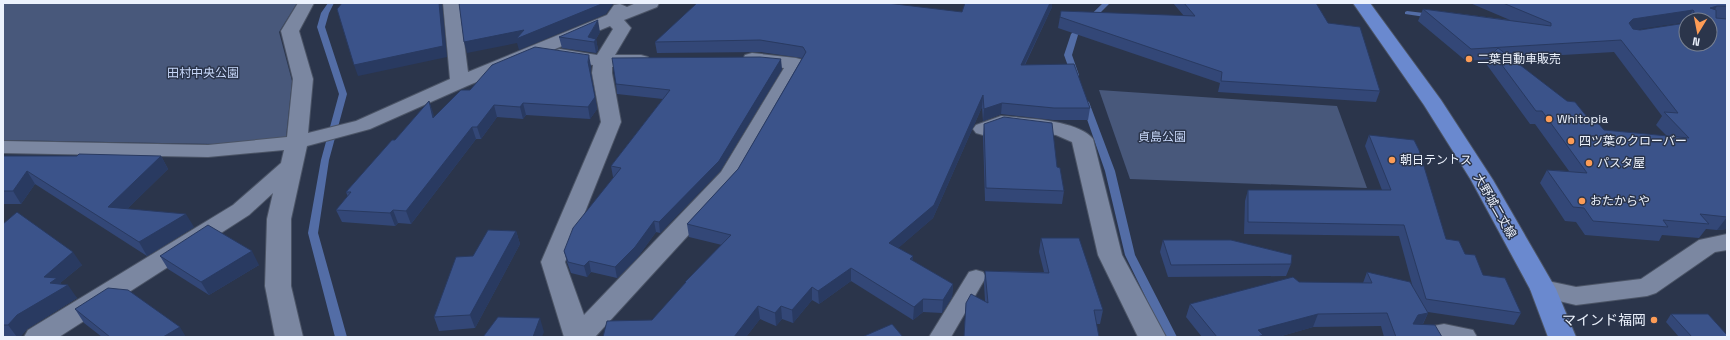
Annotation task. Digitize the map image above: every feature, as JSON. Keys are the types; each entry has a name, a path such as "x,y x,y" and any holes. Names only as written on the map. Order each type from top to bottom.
{"main road":[{"name":"大野城二丈線","path":"1365,3 1434,104 1482,180 1543,289 1562,337"}],"street":[{"path":"289,337 278,286 279,219 297,142 303,80 290,31 306,3"},
{"path":"451,3 460,82"},
{"path":"3,147 208,151 297,142 363,126 460,82 535,51 619,11 651,3"},
{"path":"619,11 622,28 603,61 602,73 610,122 553,262 578,337 730,176 796,64 761,59 729,59"},
{"path":"535,51 603,61 658,60"},
{"path":"983,129 1001,122 1061,129 1082,139 1110,255 1152,337"},
{"path":"38,337 240,210 291,165"},
{"path":"1543,289 1576,296 1647,287 1708,246 1727,242"},
{"path":"1422,337 1444,334 1463,337"}],"lane":[{"path":"940,337 976,276"}],"green space":[{"name":"田村中央公園","path":"3,3 297,3 279,32 292,81 286,137 214,144 3,140"},
{"name":"貞島公園","path":"1099,90 1337,106 1367,188 1130,179"}],"building":[{"path":"342,3 439,3 443,46 354,65 337,9"},
{"path":"459,3 604,3 516,39 524,30 464,42"},
{"path":"697,3 887,3 962,12 965,3 1050,3 1021,65 1074,64 1090,108 1054,108 1002,103 984,109 983,95 934,205 889,243 913,256 910,259 953,284 943,300 923,299 914,307 851,268 818,291 812,287 792,310 781,306 775,313 758,306 734,337 603,337 607,321 652,320 685,282 731,235 687,224 738,169 806,52 803,47 760,40 655,42"},
{"path":"1184,3 1316,3 1328,23 1360,27 1380,91 1221,81 1222,72 1060,17 1061,11 1195,16"},
{"path":"1503,3 1727,3 1727,6 1710,8 1716,10 1716,12 1694,12 1693,10 1633,19 1629,23 1633,29 1640,30 1678,24 1678,52 1718,52 1718,18 1727,19 1727,217 1700,214 1709,224 1663,220 1668,227 1593,221 1584,208 1573,207 1547,170 1587,173 1542,111 1536,111 1493,53 1498,48 1567,101 1575,102 1592,123 1599,124 1604,130 1689,138 1664,112 1678,113 1621,40 1471,49 1423,9 1551,26 1551,23"},
{"path":"598,20 588,37 596,39 594,42 559,37"},
{"path":"535,47 589,55 588,62 595,97 588,107 523,103 520,107 494,105 477,127 472,127 406,211 393,210 390,213 336,210 351,192 346,192 429,101 433,118 461,90 470,90 492,65"},
{"path":"760,57 781,59 719,161 659,222 654,221 635,247 615,267 589,261 584,266 568,262 564,251 573,228 621,168 611,166 670,90 616,84 612,58"},
{"path":"1004,117 1052,123 1057,167 1060,168 1064,191 986,188 984,124"},
{"path":"1369,135 1414,140 1419,150 1446,239 1459,241 1465,254 1475,255 1483,275 1505,278 1521,313 1426,299 1404,225 1248,222 1248,190 1391,190"},
{"path":"79,154 161,156 108,207 186,214 139,242 27,171 13,191 3,191 3,156 77,156"},
{"path":"17,212 73,252 44,277 57,278 50,283 68,285 17,315 8,325 3,325 3,224"},
{"path":"208,225 252,251 201,282 160,256"},
{"path":"488,230 516,231 470,315 434,317 456,257 473,256"},
{"path":"1041,238 1079,238 1103,310 1094,310 1099,337 964,337 966,303 971,294 988,303 985,271 1049,273"},
{"path":"1163,240 1231,240 1292,255 1291,264 1171,265"},
{"path":"1367,272 1410,282 1428,313 1418,315 1413,324 1435,325 1442,337 1396,337 1387,313 1318,314 1258,330 1263,335 1257,337 1217,337 1190,304 1293,277 1299,282 1372,283"},
{"path":"108,288 128,290 180,327 163,337 110,337 75,309"},
{"path":"1671,314 1708,314 1727,335 1727,337 1692,337"},
{"path":"498,317 540,318 533,337 483,337"},
{"path":"892,324 903,337 862,337"}],"waterway":[{"path":"331,3 325,13 321,27 343,94 325,160 313,233 341,337"},
{"path":"1075,75 1068,55 1075,34 1107,3"},
{"path":"1407,13 1432,16"},
{"path":"1085,102 1110,171 1130,255 1171,337"}],"place":[{"name":"二葉自動車販売","path":"1469,59"},
{"name":"Whitopia","path":"1549,119"},
{"name":"四ツ葉のクローバー","path":"1571,141"},
{"name":"朝日テントス","path":"1392,160"},
{"name":"パスタ屋","path":"1589,163"},
{"name":"おたからや","path":"1582,201"},
{"name":"マインド福岡","path":"1654,320"}]}
